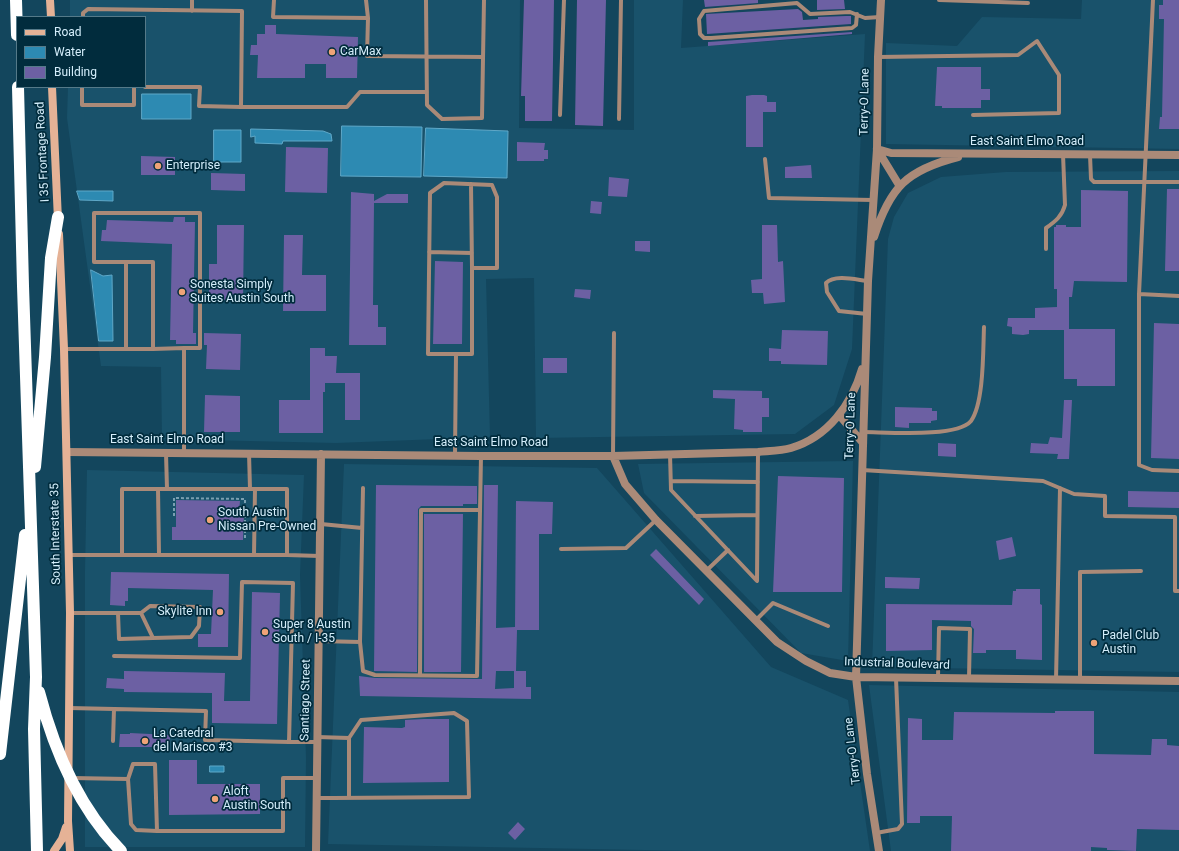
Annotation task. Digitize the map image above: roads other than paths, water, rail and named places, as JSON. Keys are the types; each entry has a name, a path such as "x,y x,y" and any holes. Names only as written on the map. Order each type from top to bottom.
{"highway":[{"path":"16,0 16,16"},
{"path":"18,88 36,677 34,728 37,851"},
{"path":"0,754 4,733 19,577 35,470 45,357 51,258 58,217"},
{"path":"36,677 49,728 64,768 85,806 121,851"}],"main road":[{"path":"50,0 51,16"},
{"name":"I 35 Frontage Road","path":"52,88 58,217"},
{"name":"South Interstate 35","path":"58,217 67,452 70,613 68,778 70,851"},
{"path":"54,851 62,840 68,821"}],"street":[{"name":"Terry-O Lane","path":"879,851 856,677 865,358 868,281 877,149 878,57 881,0"},
{"name":"East Saint Elmo Road","path":"877,149 891,153 1179,155"},
{"path":"877,149 899,185"},
{"path":"870,250 881,214 899,185 917,172 937,162 968,154"},
{"name":"East Saint Elmo Road","path":"67,452 613,456 758,452 792,448 814,436 840,416 854,390 865,358"},
{"path":"840,416 862,443"},
{"name":"Santiago Street","path":"316,851 321,454"},
{"name":"Industrial Boulevard","path":"613,456 625,484 656,520 754,622 777,642 806,661 830,673 856,677 1179,682"}],"lane":[{"path":"192,0 192,11"},
{"path":"274,0 273,17 368,18"},
{"path":"366,0 368,18 367,56 482,57"},
{"path":"426,0 427,105 442,119 482,118 484,0"},
{"path":"560,115 564,0"},
{"path":"619,118 621,0"},
{"path":"939,0 1028,3"},
{"path":"1154,0 1139,294 1139,465 1152,470 1179,471"},
{"path":"857,14 856,25 852,28 711,38 704,38 700,34 699,19 704,11 797,3 810,14 850,12 857,14 865,18 880,17"},
{"path":"83,16 83,13 88,9 242,11 241,107"},
{"path":"878,57 1018,55 1037,41 1060,75 1059,113 973,115"},
{"path":"146,87 200,87 199,106 241,107 347,107 360,92 427,92"},
{"path":"82,88 82,105 134,105 134,88"},
{"path":"1046,249 1046,228 1056,221 1062,213 1065,205 1063,154"},
{"path":"1090,154 1090,179 1094,182 1179,182"},
{"path":"765,159 769,198 873,200"},
{"path":"471,184 472,354 428,354 430,193 444,183 471,184 492,185 497,197 497,268 472,268"},
{"path":"64,349 153,349 200,348 200,213 94,213 94,262 153,262 153,349"},
{"path":"429,252 472,252"},
{"path":"126,262 126,349"},
{"path":"867,314 839,311 828,292 826,283 829,280 836,278 868,281"},
{"path":"1139,294 1179,296"},
{"path":"863,432 948,432 962,427 970,421 978,405 984,328"},
{"path":"613,456 614,333"},
{"path":"184,348 184,452"},
{"path":"455,456 456,354"},
{"path":"670,454 671,490 757,581 758,452"},
{"path":"166,453 167,489"},
{"path":"249,453 250,489"},
{"path":"363,488 360,642 363,671 375,675 477,676 481,456"},
{"path":"862,470 1043,482 1074,494 1105,496 1105,516 1175,517 1175,591 1179,591"},
{"path":"671,481 758,482"},
{"path":"1056,680 1060,488"},
{"path":"122,554 122,489 287,489 287,555"},
{"path":"158,489 159,554"},
{"path":"254,555 256,489"},
{"path":"420,675 421,510 480,510"},
{"path":"695,516 757,515"},
{"path":"561,549 626,548 656,520"},
{"path":"321,524 362,528"},
{"path":"705,572 728,550"},
{"path":"68,555 159,554 320,556"},
{"path":"1080,680 1080,572 1141,571"},
{"path":"114,656 240,658 242,582 293,583 289,742"},
{"path":"754,622 773,603 828,626"},
{"path":"70,613 118,613 141,613 150,606 200,607 199,626 191,637 119,639 118,613"},
{"path":"141,613 153,638"},
{"path":"938,678 939,628 970,629 969,679"},
{"path":"319,641 360,642"},
{"path":"876,833 898,829 902,824 896,678"},
{"path":"69,708 206,711 205,740 289,742 349,738"},
{"path":"113,740 114,709"},
{"path":"316,798 349,798 469,797 467,720 454,713 361,720 349,738 349,798"},
{"path":"157,830 155,764 133,764 128,779 131,824 136,830 283,831 283,778 317,778"},
{"path":"68,778 128,779"}],"water":[{"path":"142,94 191,94 191,119 142,119"},
{"path":"342,126 422,127 421,177 341,176"},
{"path":"426,128 508,131 507,178 424,176"},
{"path":"251,129 323,131 331,134 332,141 283,141 282,144 255,143 255,136 251,137"},
{"path":"214,130 241,130 241,162 214,162"},
{"path":"77,191 113,191 113,201 80,200"},
{"path":"91,270 103,276 112,275 113,341 99,341"},
{"path":"210,766 224,766 224,772 210,772"}],"place":[{"name":"CarMax","path":"332,52"},
{"name":"Enterprise","path":"158,166"},
{"name":"Sonesta Simply Suites Austin South","path":"182,292"},
{"name":"South Austin Nissan Pre-Owned","path":"210,520"},
{"name":"Skylite Inn","path":"220,612"},
{"name":"Super 8 Austin South / I-35","path":"265,632"},
{"name":"Padel Club Austin","path":"1094,643"},
{"name":"La Catedral del Marisco #3","path":"145,741"},
{"name":"Aloft Austin South","path":"215,799"}]}
